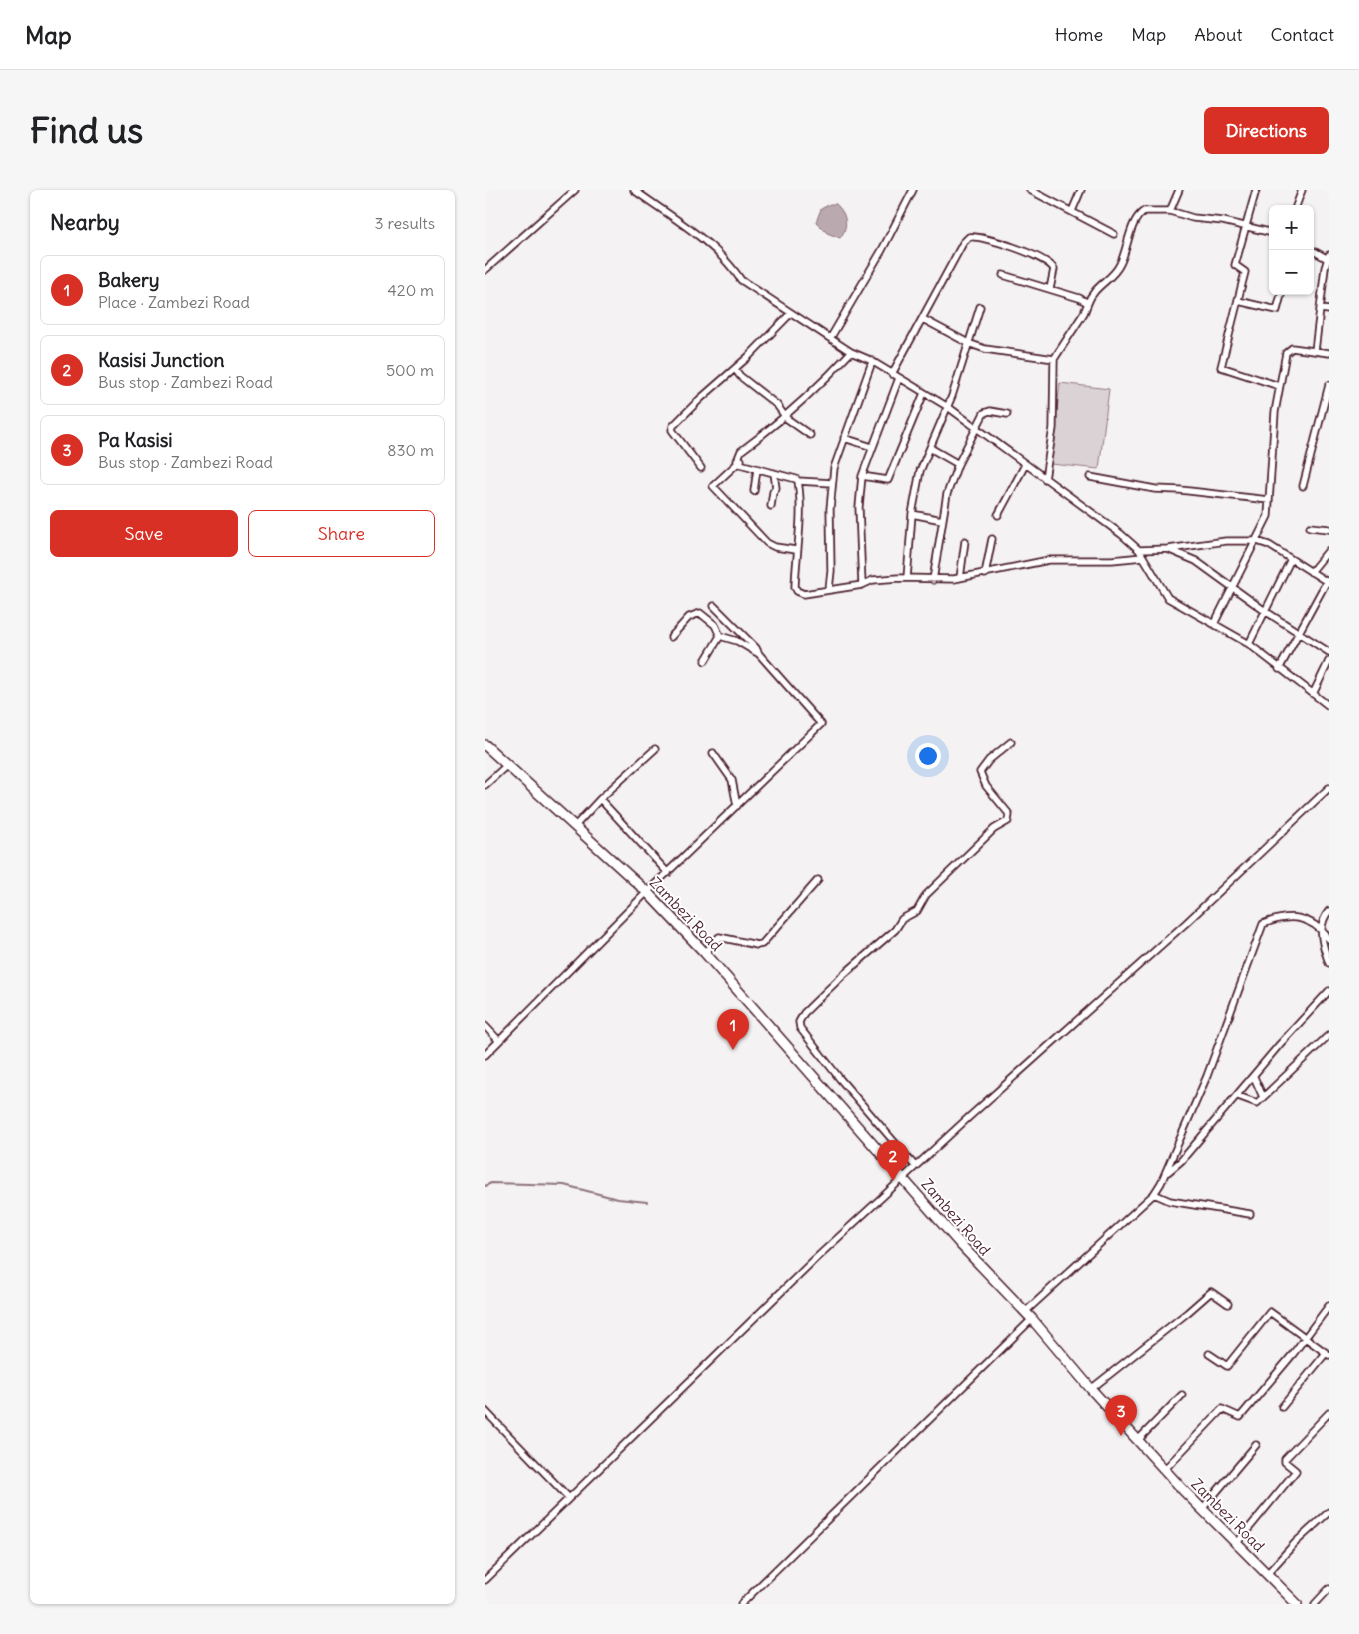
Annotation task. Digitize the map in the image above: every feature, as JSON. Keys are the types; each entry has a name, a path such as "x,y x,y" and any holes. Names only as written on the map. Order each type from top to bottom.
{"main road":[{"name":"Zambezi Road","path":"485,745 574,828 647,892 705,953 962,1246 1032,1319 1091,1389 1164,1470 1297,1604"}],"street":[{"path":"485,270 575,190"},
{"path":"634,190 680,221 731,264 741,280 831,337 851,352 872,362 948,407 977,428 1139,550 1168,598 1249,644 1329,706"},
{"path":"831,337 913,190"},
{"path":"1030,190 1115,234"},
{"path":"1072,211 1081,190"},
{"path":"1170,211 1179,190"},
{"path":"1256,190 1235,265 1245,272 1222,368 1279,386"},
{"path":"1296,205 1302,190"},
{"path":"1045,479 1053,428 1054,359 1084,313 1091,294 1119,266 1139,214 1144,211 1170,211 1193,218 1269,232"},
{"path":"892,374 963,244 972,237 1027,252 1050,263 1054,269 1051,289"},
{"path":"1312,250 1328,257 1315,351"},
{"path":"1003,275 1051,289 1088,303"},
{"path":"1239,302 1277,310 1281,295"},
{"path":"907,578 912,514 920,471 948,407 980,306"},
{"path":"1321,310 1329,310"},
{"path":"701,468 672,430 673,426 700,399 735,369 791,313"},
{"path":"923,319 968,343 1002,352 1054,359"},
{"path":"1214,624 1269,516 1272,436 1279,386 1287,350 1329,353"},
{"path":"741,460 737,461 741,451 786,418 815,391 851,352"},
{"path":"829,590 832,483 844,438 857,409 872,362"},
{"path":"735,369 740,376 777,405 786,418 810,435"},
{"path":"862,585 859,507 862,476 899,378"},
{"path":"1303,486 1329,385"},
{"path":"862,476 888,480 924,393"},
{"path":"933,580 941,520 947,494 958,464 977,428 981,416 987,412 1007,414"},
{"path":"844,438 872,447"},
{"path":"929,448 958,464"},
{"path":"741,460 740,464 798,481 832,483"},
{"path":"741,460 713,486 767,543 775,547 796,550"},
{"path":"998,515 1025,464"},
{"path":"754,490 757,469"},
{"path":"771,506 773,492 776,488 774,473"},
{"path":"1090,477 1155,489 1269,500"},
{"path":"798,481 800,540 796,550 795,587 797,591 804,594 862,585 873,580 961,578 1049,560 1112,560 1143,557"},
{"path":"912,514 941,520"},
{"path":"1310,527 1328,527"},
{"path":"985,574 993,539"},
{"path":"1139,550 1168,549 1220,542 1257,541 1269,545 1328,582 1279,669"},
{"path":"961,578 965,542"},
{"path":"1168,549 1189,557 1265,611 1329,652"},
{"path":"1311,572 1329,550"},
{"path":"1249,644 1291,559"},
{"path":"485,1055 647,892 821,724 759,654 756,648 714,606"},
{"path":"671,637 682,622 696,613 705,616 715,626 720,636 737,641 759,654"},
{"path":"705,661 720,636"},
{"path":"1313,694 1329,661"},
{"path":"915,1166 828,1064 800,1028 799,1022 804,1013 843,975 895,930 902,919 917,911 926,895 994,829 1008,821 1009,814 986,786 979,772 989,760 1011,742"},
{"path":"574,828 600,799 655,749"},
{"path":"713,753 732,780 737,806"},
{"path":"485,785 506,766"},
{"path":"485,1580 815,1259 915,1166 1264,852 1303,810 1329,788"},
{"path":"600,799 668,873"},
{"path":"705,953 719,937 757,945 762,944 818,880"},
{"path":"1329,911 1323,918 1322,929 1322,942 1329,963"},
{"path":"1025,1312 1153,1194 1168,1172 1227,1026 1263,924 1273,920 1303,917 1322,929 1329,939"},
{"path":"1168,1172 1181,1161 1254,1078 1280,1044 1329,991"},
{"path":"485,1026 499,1041"},
{"path":"1238,1096 1257,1103 1329,1034"},
{"path":"1254,1078 1263,1097"},
{"path":"1153,1194 1170,1201 1249,1214"},
{"path":"1091,1389 1211,1292 1228,1304"},
{"path":"1164,1470 1222,1409 1239,1417 1305,1338 1329,1306"},
{"path":"1209,1354 1227,1366 1270,1312 1328,1354 1282,1407"},
{"path":"741,1604 1032,1319"},
{"path":"1138,1440 1181,1395"},
{"path":"485,1411 569,1498"},
{"path":"1236,1544 1296,1471 1285,1462 1285,1459 1329,1413"},
{"path":"1202,1509 1256,1445"},
{"path":"1267,1574 1296,1542 1329,1512"},
{"path":"1315,1604 1329,1589"}],"shaded area":[{"path":"830,204 836,204 843,212 846,225 840,238 827,233 816,222 821,209"},
{"path":"1060,383 1109,389 1099,469 1051,464"}],"waterway":[{"path":"485,1186 491,1183 564,1185 618,1199 647,1202"}],"place":[{"name":"Bakery","path":"733,1050"},
{"name":"Kasisi Junction","path":"893,1181"},
{"name":"Pa Kasisi","path":"1121,1436"}]}
